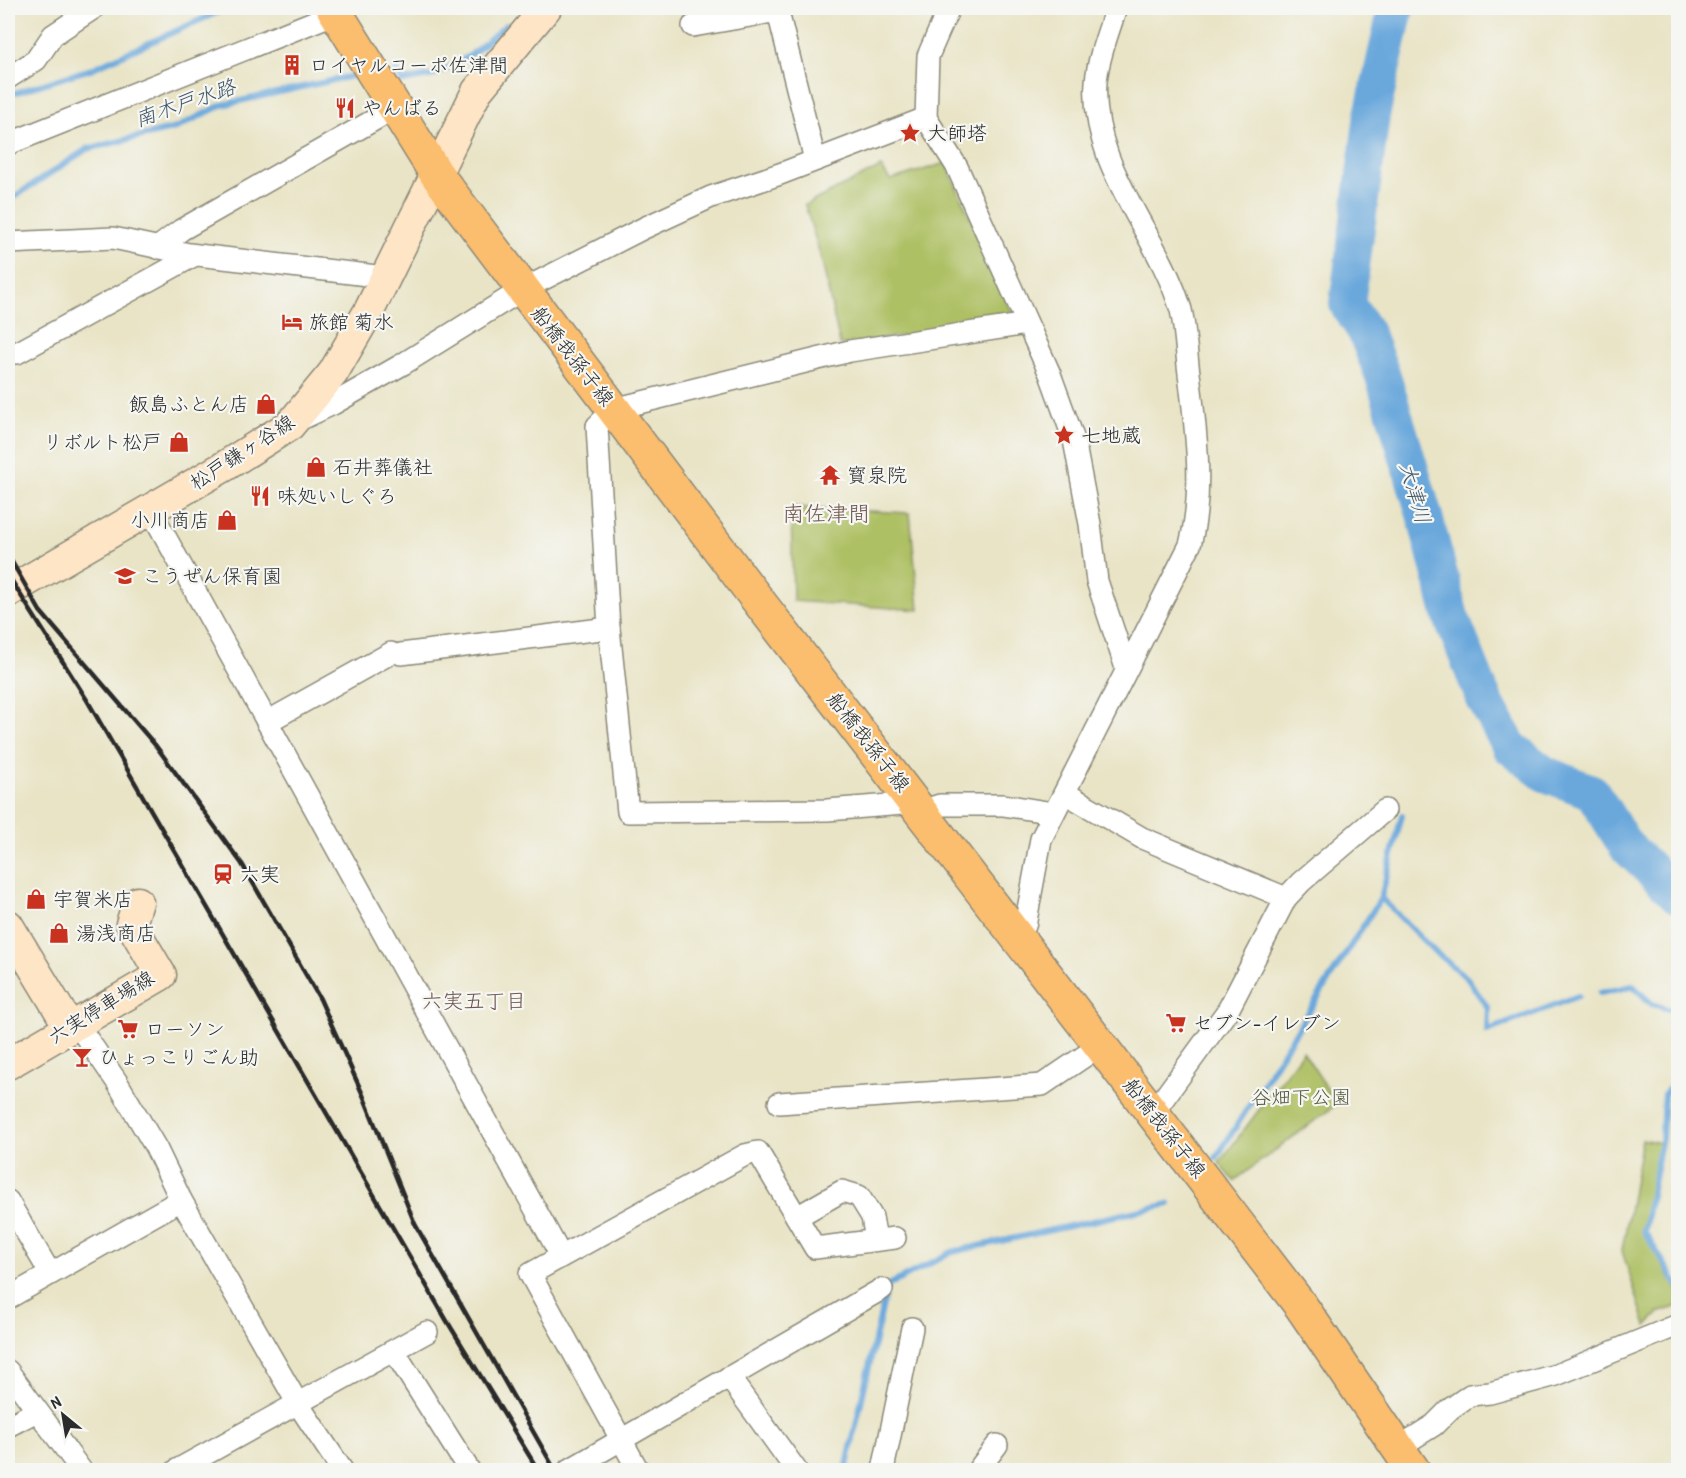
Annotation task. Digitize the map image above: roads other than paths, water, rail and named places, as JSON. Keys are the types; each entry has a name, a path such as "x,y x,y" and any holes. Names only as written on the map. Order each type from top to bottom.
{"main road":[{"name":"松戸鎌ヶ谷線","path":"8,592 290,425 333,373 369,311 477,91 546,8"},
{"name":"船橋我孫子線","path":"335,10 436,175 1301,1306 1406,1459"},
{"name":"六実停車場線","path":"8,1064 161,975 131,924 138,902"},
{"path":"8,925 73,1026"}],"street":[{"path":"8,78 36,60 53,35 94,8"},
{"path":"949,8 928,56 926,118 957,167 1050,374 1074,440 1090,524 1097,581 1126,668"},
{"path":"1016,934 1025,926 1035,859 1041,838 1190,545 1197,517 1198,467 1181,311 1153,247 1110,163 1096,112 1096,81 1116,8"},
{"path":"693,26 777,9 815,160"},
{"path":"8,144 335,10"},
{"path":"157,248 181,230 395,108"},
{"path":"290,425 358,390 522,290 711,197 926,118"},
{"path":"8,243 113,238 195,255 385,277"},
{"path":"8,351 17,353 195,255"},
{"path":"1027,324 850,351 614,409 597,426 609,628 628,812 1004,805 1053,813"},
{"path":"150,509 561,1256"},
{"path":"267,722 396,653 609,628"},
{"path":"1065,793 1142,838 1286,898"},
{"path":"1154,1113 1228,1010 1286,898 1300,882 1385,810"},
{"path":"73,1026 117,1082 156,1148 181,1200 298,1404 342,1470"},
{"path":"779,1103 1042,1085 1101,1045"},
{"path":"638,1470 530,1274 745,1155 758,1152 815,1248 886,1239 859,1196 842,1191 797,1217"},
{"path":"8,1298 181,1200"},
{"path":"8,1201 50,1273"},
{"path":"569,1470 882,1289"},
{"path":"1406,1459 1450,1409 1470,1395 1490,1393 1556,1375 1678,1325"},
{"path":"883,1470 912,1328"},
{"path":"177,1470 427,1332"},
{"path":"394,1351 468,1470"},
{"path":"8,1371 81,1470"},
{"path":"729,1377 796,1470"},
{"path":"8,1426 37,1411"},
{"path":"978,1470 997,1445"}],"waterway":[{"path":"8,95 91,69 227,8"},
{"name":"大津川","path":"1396,8 1372,115 1347,304 1365,331 1383,376 1425,517 1451,617 1483,697 1510,747 1545,774 1592,792 1626,846 1678,896"},
{"name":"南木戸水路","path":"396,68 402,81 435,75 471,55 506,25"},
{"name":"南木戸水路","path":"8,201 87,149 176,128 222,105 352,76"},
{"path":"1216,1158 1381,898 1402,815"},
{"path":"1381,898 1435,952 1467,978 1488,1008 1487,1031 1578,996"},
{"path":"1600,993 1633,986 1652,1004 1678,1012"},
{"path":"1678,1080 1664,1094 1662,1137 1644,1231 1678,1286"},
{"path":"846,1470 887,1286 952,1252 1169,1204"}],"railway":[{"path":"8,555 40,611 156,746 242,864 320,999 363,1095 415,1224 555,1470"},
{"path":"8,575 87,700 447,1321 538,1470"}],"place":[{"name":"ロイヤルコーポ佐津間","path":"292,65"},
{"name":"やんばる","path":"345,108"},
{"name":"大師塔","path":"910,133"},
{"name":"旅館 菊水","path":"292,322"},
{"name":"飯島ふとん店","path":"266,404"},
{"name":"七地蔵","path":"1064,435"},
{"name":"リボルト松戸","path":"179,442"},
{"name":"石井葬儀社","path":"316,467"},
{"name":"寳泉院","path":"830,475"},
{"name":"味処いしぐろ","path":"260,496"},
{"name":"小川商店","path":"227,520"},
{"name":"こうぜん保育園","path":"125,576"},
{"name":"六実","path":"223,874"},
{"name":"宇賀米店","path":"36,899"},
{"name":"湯浅商店","path":"59,933"},
{"name":"セブン-イレブン","path":"1176,1023"},
{"name":"ローソン","path":"128,1029"},
{"name":"ひょっこりごん助","path":"82,1057"}],"district":[{"name":"南佐津間","path":"826,513"},
{"name":"六実五丁目","path":"474,1001"}],"park label":[{"name":"谷畑下公園","path":"1301,1097"}]}
